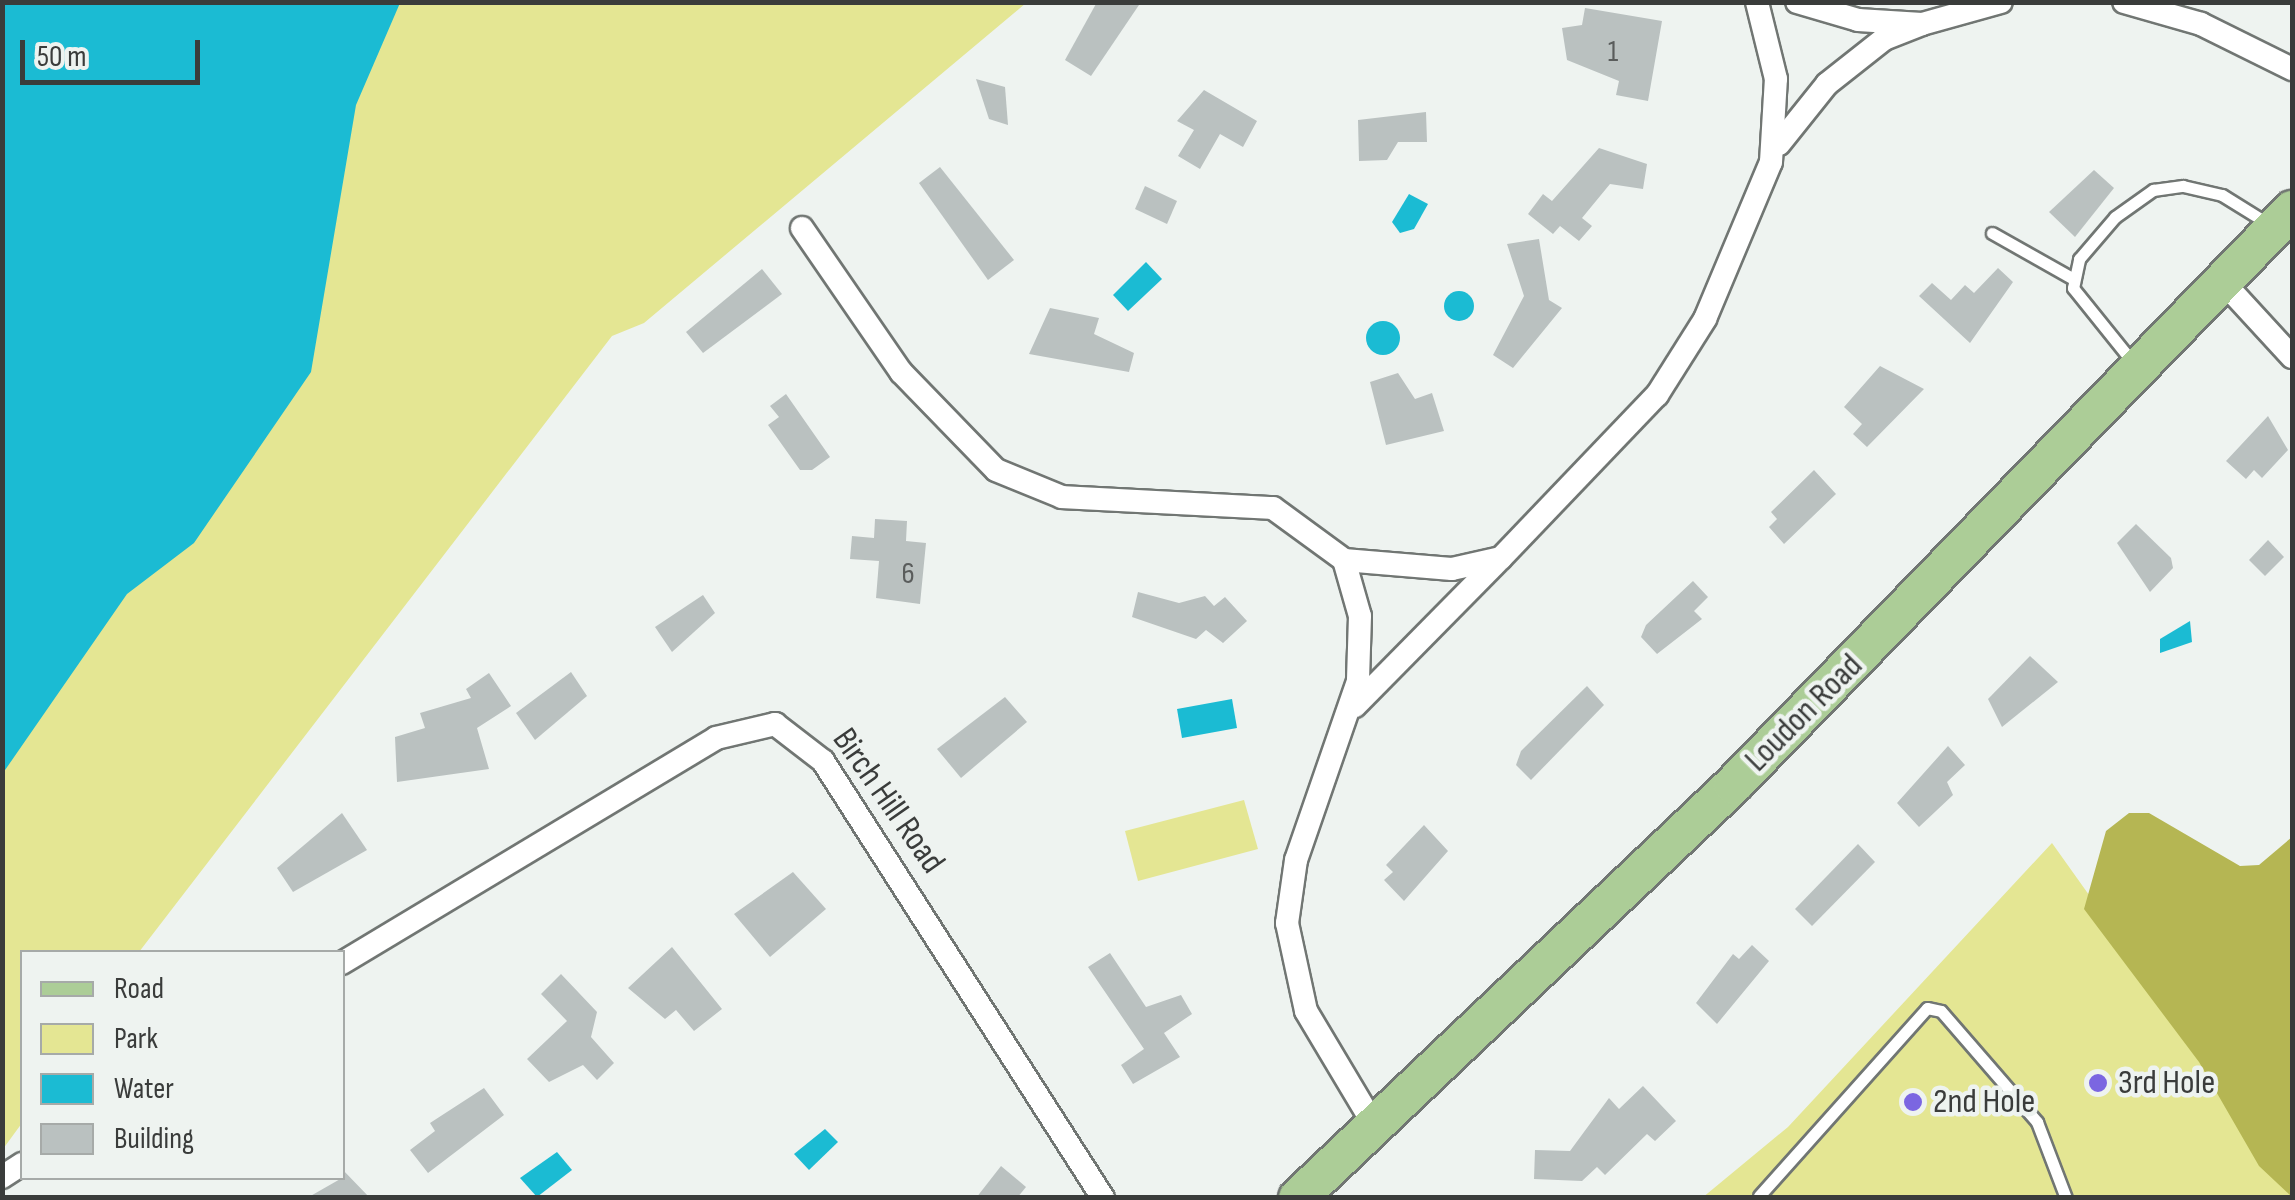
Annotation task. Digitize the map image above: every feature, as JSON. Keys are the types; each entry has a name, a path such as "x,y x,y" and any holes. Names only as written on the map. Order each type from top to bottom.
{"main road":[{"name":"Loudon Road","path":"1298,1198 1733,785 2284,219"}],"street":[{"path":"1757,2 1776,79 1771,162"},
{"path":"1797,2 1922,24"},
{"path":"1350,713 1501,558 1596,468 1670,378 1771,162 1819,91 1884,39 2001,2"},
{"path":"2124,2 2198,13 2292,69"},
{"path":"802,228 901,372 996,470 1062,497 1273,508 1344,560 1452,568 1501,558"},
{"path":"2222,282 2292,358"},
{"path":"1344,560 1362,636 1350,713 1296,860 1287,938 1317,1038 1374,1125"},
{"name":"Birch Hill Road","path":"345,961 716,738 775,724 823,761 1104,1198"}],"lane":[{"path":"2072,278 2116,216 2168,186 2222,195 2284,219"},
{"path":"1992,233 2072,278 2082,308 2138,369"},
{"path":"1759,1196 1927,1008 1941,1010 2037,1122 2066,1198"}],"green space":[{"path":"3,3 1026,3 644,323 612,336 141,950 20,950 20,1126 3,1149"},
{"path":"1244,800 1258,849 1138,881 1125,831"},
{"path":"2052,843 2292,1180 2292,1198 1702,1198 1788,1127"}],"shaded area":[{"path":"2129,813 2149,813 2240,866 2259,865 2292,837 2292,1197 2259,1166 2199,1062 2084,909 2106,831"}],"water":[{"path":"3,2 400,3 356,105 311,372 194,543 127,594 3,773"},
{"path":"1409,194 1428,204 1414,229 1400,233 1392,222"},
{"path":"1146,262 1162,279 1128,311 1113,295"},
{"path":"1459,291 1470,295 1474,306 1470,317 1459,321 1448,317 1444,306 1448,295"},
{"path":"1383,321 1395,326 1400,338 1395,350 1383,355 1371,350 1366,338 1371,326"},
{"path":"2190,621 2192,642 2160,653 2160,639"},
{"path":"1232,699 1237,728 1182,738 1177,709"},
{"path":"825,1129 838,1142 809,1170 794,1154"},
{"path":"557,1152 572,1170 537,1197 520,1178"}],"building":[{"path":"1097,2 1141,2 1091,76 1065,60"},
{"path":"1585,8 1662,21 1648,101 1616,95 1619,81 1567,60 1562,28 1582,25"},
{"path":"976,79 1005,87 1008,125 989,119"},
{"path":"1204,90 1257,121 1243,147 1220,134 1200,169 1178,156 1194,130 1177,121"},
{"path":"1426,112 1427,142 1398,142 1387,160 1359,161 1358,120"},
{"path":"1599,148 1647,164 1643,189 1610,184 1582,218 1592,226 1579,241 1560,226 1553,234 1528,214 1543,194 1552,201"},
{"path":"940,167 1014,260 988,280 919,183"},
{"path":"2094,170 2114,188 2075,237 2049,212"},
{"path":"1145,186 1177,201 1167,224 1135,209"},
{"path":"1539,239 1549,300 1562,308 1513,368 1493,355 1524,296 1507,244"},
{"path":"1998,268 2013,282 1970,343 1919,296 1932,283 1951,300 1965,285 1974,293"},
{"path":"762,269 782,294 703,353 686,332"},
{"path":"1050,308 1099,318 1094,334 1134,353 1129,372 1029,354"},
{"path":"1880,366 1924,389 1867,447 1853,434 1862,424 1844,407"},
{"path":"1398,373 1415,399 1432,393 1444,431 1386,445 1370,382"},
{"path":"786,394 830,457 812,470 800,470 768,425 779,417 770,406"},
{"path":"2268,416 2288,450 2262,478 2254,470 2246,479 2226,461"},
{"path":"1814,470 1836,494 1784,544 1769,527 1777,519 1771,512"},
{"path":"875,519 907,521 906,541 926,543 920,604 876,598 879,561 850,559 852,536 874,538"},
{"path":"2136,524 2171,558 2173,568 2150,592 2117,543"},
{"path":"2268,540 2284,557 2265,576 2249,560"},
{"path":"1693,581 1708,597 1694,611 1702,619 1657,654 1641,637 1646,625"},
{"path":"1138,592 1179,603 1205,596 1214,606 1225,597 1247,621 1223,643 1206,630 1196,639 1132,617"},
{"path":"703,595 715,613 672,652 655,627"},
{"path":"2030,656 2058,682 2002,727 1988,699"},
{"path":"571,672 587,696 535,740 516,713"},
{"path":"489,673 511,706 477,728 489,769 397,782 395,737 425,728 420,713 471,698 466,689"},
{"path":"1587,686 1604,705 1531,780 1516,765 1521,751"},
{"path":"1005,697 1027,722 961,778 937,749"},
{"path":"1948,746 1965,765 1947,782 1953,795 1919,827 1897,803"},
{"path":"342,813 367,850 293,892 277,868"},
{"path":"1424,825 1448,851 1404,901 1384,880 1393,872 1386,865"},
{"path":"1858,844 1875,862 1812,926 1795,909"},
{"path":"793,872 826,909 770,957 734,914"},
{"path":"1752,945 1769,961 1717,1024 1696,1003 1733,954 1739,959"},
{"path":"672,947 722,1009 694,1031 676,1010 665,1019 628,988"},
{"path":"1110,953 1146,1007 1181,995 1192,1014 1164,1033 1180,1057 1133,1084 1121,1065 1144,1049 1088,967"},
{"path":"561,974 597,1012 591,1037 614,1063 597,1080 583,1065 549,1082 527,1059 567,1021 541,994"},
{"path":"1643,1086 1676,1121 1655,1141 1647,1134 1605,1175 1597,1167 1582,1181 1534,1179 1535,1150 1570,1151 1609,1098 1619,1109"},
{"path":"484,1088 504,1115 428,1173 410,1150 435,1131 430,1123"},
{"path":"1001,1166 1026,1187 1017,1198 976,1198"},
{"path":"345,1172 370,1198 307,1198 345,1180"}],"place":[{"name":"3rd Hole","path":"2098,1083"},
{"name":"2nd Hole","path":"1913,1102"}]}
